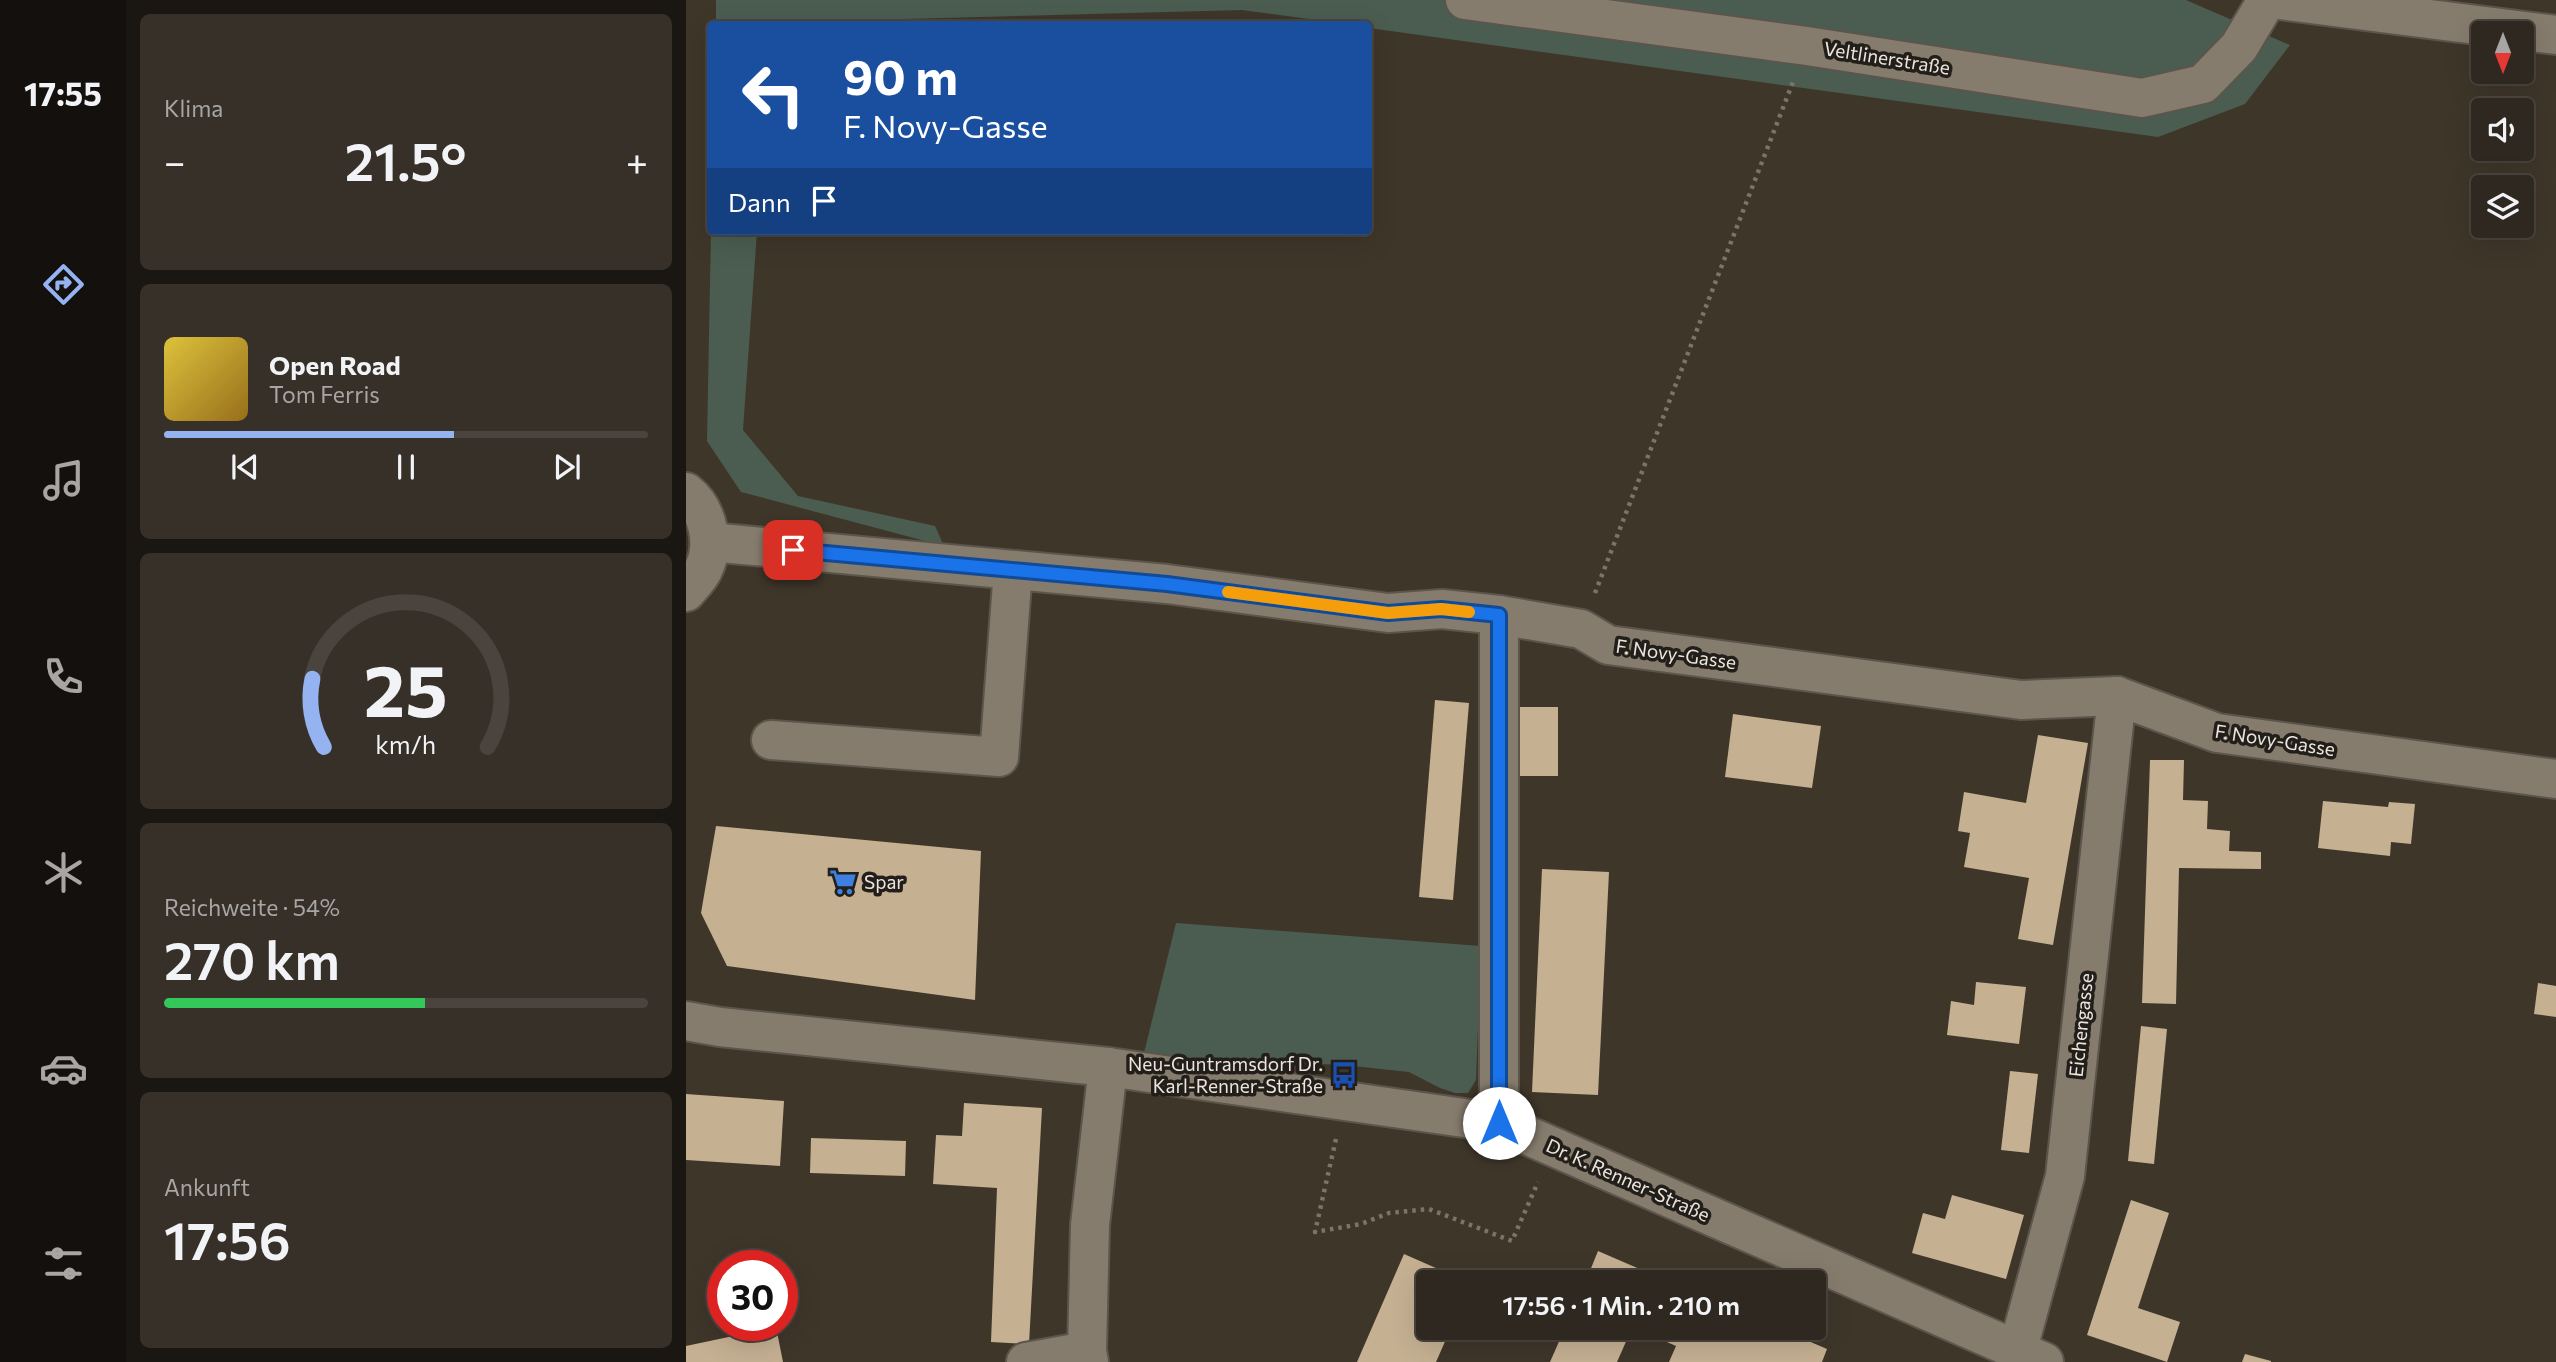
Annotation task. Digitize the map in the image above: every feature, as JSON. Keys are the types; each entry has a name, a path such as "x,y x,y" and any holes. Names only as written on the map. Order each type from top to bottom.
{"street":[{"name":"Veltlinerstraße","path":"1465,0 1807,46 2142,98 2203,83 2239,47 2266,0"},
{"path":"2279,0 2556,36"},
{"path":"686,492 704,516 710,542 704,569 686,592"},
{"name":"F. Novy-Gasse","path":"710,542 1167,584 1388,613 1441,609 1499,615 1581,629 1608,645 2021,700 2117,696 2217,733 2556,779"},
{"path":"771,740 999,757 1013,570"},
{"path":"1499,615 1499,1123"},
{"name":"Eichengasse","path":"2031,1356 2065,1176 2117,696"},
{"name":"Dr. K. Renner-Straße","path":"686,1021 720,1027 1108,1067 1499,1123 2031,1356"},
{"path":"1026,1362 1088,1356 1090,1225 1108,1067"}],"path":[{"path":"1581,629 1807,46"},
{"path":"1345,1101 1315,1232 1361,1224 1389,1213 1429,1209 1512,1241 1553,1147"}],"green space":[{"path":"716,0 2186,0 2290,45 2245,104 2158,137 1372,28 1372,21 1324,21 1242,10 829,21 716,21"},
{"path":"711,235 757,235 743,430 798,496 935,526 944,546 741,492 707,441"},
{"path":"1176,923 1481,946 1476,1080 1468,1093 1455,1093 1409,1072 1344,1065 1143,1057"}],"building":[{"path":"1435,700 1469,703 1453,900 1419,897"},
{"path":"1517,707 1558,707 1558,776 1517,776"},
{"path":"1733,714 1821,726 1812,788 1725,777"},
{"path":"2038,735 2088,743 2053,945 2018,939 2029,878 1964,867 1970,833 1958,831 1964,792 2026,803"},
{"path":"2150,760 2184,760 2183,800 2208,801 2207,829 2230,831 2229,851 2261,852 2261,869 2179,868 2176,1004 2142,1003"},
{"path":"2323,801 2388,807 2389,802 2415,804 2411,844 2391,842 2390,856 2318,848"},
{"name":"Spar","path":"716,826 981,851 975,1000 727,966 701,913"},
{"path":"1542,869 1609,872 1598,1095 1532,1092"},
{"path":"1976,982 2026,987 2019,1044 1947,1035 1951,1001 1974,1005"},
{"path":"2538,983 2556,986 2556,1017 2534,1014"},
{"path":"2141,1026 2167,1029 2154,1164 2128,1161"},
{"path":"2010,1071 2038,1074 2029,1153 2001,1150"},
{"path":"686,1094 784,1101 780,1166 686,1160"},
{"path":"964,1103 1042,1108 1029,1344 991,1342 997,1188 933,1184 936,1135 962,1136"},
{"path":"811,1138 906,1141 905,1176 810,1173"},
{"path":"1952,1195 2024,1215 2006,1279 1912,1253 1923,1213 1945,1219"},
{"path":"2131,1200 2169,1213 2138,1308 2180,1322 2167,1362 2087,1335"},
{"path":"1598,1251 1642,1270 1590,1270"},
{"path":"1404,1254 1440,1270 1416,1270 1416,1340 1446,1340 1436,1362 1357,1362"},
{"path":"1560,1340 1627,1340 1617,1362 1550,1362"},
{"path":"1662,1340 1806,1340 1827,1349 1822,1362 1669,1362 1676,1346"},
{"path":"710,1341 779,1341 783,1362 686,1362 686,1346"},
{"path":"2245,1354 2271,1361 2271,1362 2242,1362"}],"slow traffic":[{"path":"1228,592 1388,613 1441,609 1469,612"}],"place":[{"name":"Spar","path":"843,882"},
{"name":"Neu-Guntramsdorf Dr. Karl-Renner-Straße","path":"1344,1075"}],"route":[{"path":"793,550 1167,584 1388,613 1441,609 1499,615 1499,1123"}]}
